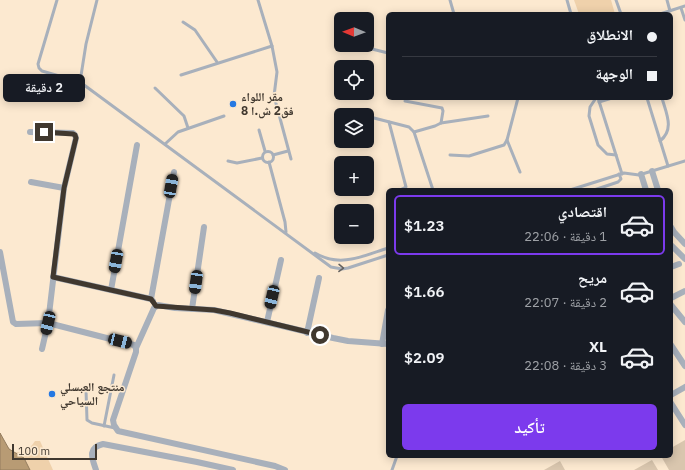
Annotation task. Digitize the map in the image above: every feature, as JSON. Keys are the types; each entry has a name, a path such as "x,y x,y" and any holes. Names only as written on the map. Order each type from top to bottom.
{"street":[{"path":"30,132 73,134 76,138 64,188 48,323 42,349"},
{"path":"111,290 137,145"},
{"path":"652,171 657,188"},
{"path":"151,299 174,172"},
{"path":"641,174 645,188"},
{"path":"31,182 64,188"},
{"path":"192,309 204,227"},
{"path":"673,230 685,244"},
{"path":"673,247 685,259"},
{"path":"0,252 13,322 16,324 48,323 134,345 136,348"},
{"path":"267,322 281,260"},
{"path":"673,266 679,264"},
{"path":"53,277 151,299 156,306 224,312 307,333 348,341 385,344 386,333"},
{"path":"307,333 319,278"},
{"path":"673,297 685,290"},
{"path":"156,306 136,348 114,415 115,428 122,433 274,466 285,470"},
{"path":"673,307 685,322"},
{"path":"673,348 685,366"},
{"path":"673,394 685,387"},
{"path":"673,406 685,425"},
{"path":"96,470 92,457 92,451 97,446 103,444 233,470"}],"lane":[{"path":"58,0 38,64 42,71 80,82 286,232 331,267 342,269 386,256"},
{"path":"78,98 86,44 97,0"},
{"path":"258,0 272,46 277,72 274,96 291,159"},
{"path":"450,0 453,12"},
{"path":"567,0 570,12"},
{"path":"616,0 620,12"},
{"path":"667,0 670,11"},
{"path":"667,12 685,6"},
{"path":"681,8 685,20"},
{"path":"183,22 195,30 217,62"},
{"path":"181,75 217,62 272,46"},
{"path":"374,50 386,52"},
{"path":"154,88 184,116 188,128"},
{"path":"450,155 469,156 504,145 508,140 518,100"},
{"path":"595,100 590,107 589,116 598,145 607,154 616,155"},
{"path":"600,188 618,182 621,179 616,155 599,102 606,100"},
{"path":"648,100 668,166"},
{"path":"660,141 668,132 670,123 663,100"},
{"path":"404,101 442,108 441,123"},
{"path":"165,144 178,132 224,116"},
{"path":"414,132 441,123 488,116"},
{"path":"374,118 409,127 414,132 433,188"},
{"path":"389,122 406,187 404,188"},
{"path":"259,130 265,151 262,154 262,158"},
{"path":"508,140 520,172"},
{"path":"265,151 268,151 273,155"},
{"path":"273,155 288,151"},
{"path":"273,155 270,162 285,222 286,232"},
{"path":"228,161 237,163 262,158"},
{"path":"262,158 266,162 270,162"},
{"path":"576,188 620,174 641,174 685,161"},
{"path":"308,249 327,259 340,261 356,258 386,249"},
{"path":"104,426 114,375"},
{"path":"86,390 87,420 92,423 115,428"},
{"path":"392,470 396,458"}],"shaded area":[{"path":"574,0 611,0 614,12 578,12"},
{"path":"0,433 6,445 13,453 26,450 35,441 40,441 53,470 17,470"},
{"path":"0,433 9,449 24,458 30,470 0,470"}],"building":[{"path":"685,440 685,470 669,470 662,458 673,458 673,447"},
{"path":"652,460 658,470 634,470"},
{"path":"560,461 565,470 544,470"}],"place":[{"name":"مقر اللواء 8 فق2 ش.ا","path":"233,104"},
{"name":"منتجع العبسلي السياحي","path":"52,394"}],"route":[{"path":"44,132 73,134 76,138 64,188 53,277 151,299 156,306 214,310 267,322 302,332 320,335"}]}
